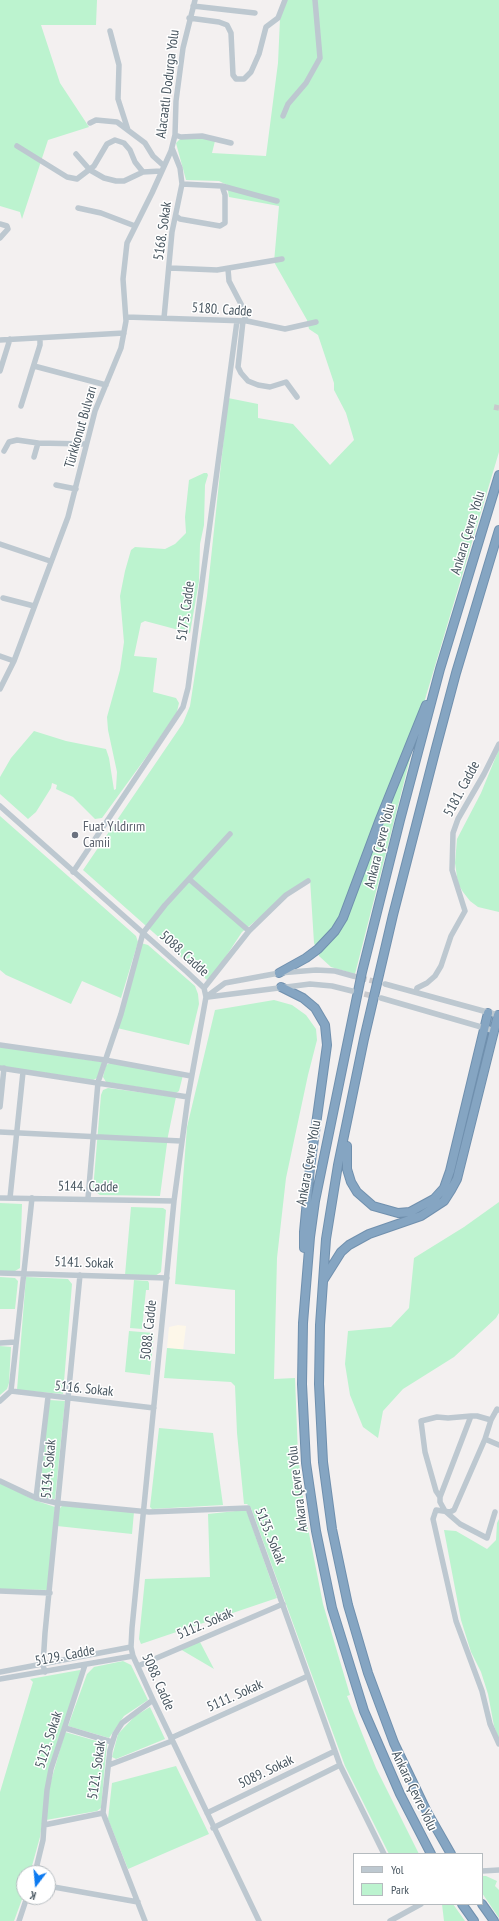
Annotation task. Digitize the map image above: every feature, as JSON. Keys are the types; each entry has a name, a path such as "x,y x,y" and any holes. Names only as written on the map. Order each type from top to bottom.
{"highway":[{"name":"Ankara Çevre Yolu","path":"430,1853 400,1794 364,1711 341,1641 324,1573 310,1497 304,1424 303,1350 305,1285 310,1237 322,1162 362,972 440,669 499,475"},
{"name":"Ankara Çevre Yolu","path":"450,1853 424,1806 394,1742 368,1673 348,1605 332,1529 323,1462 319,1384 326,1239 331,1204 352,1095 377,983 416,824 456,673 499,530"},
{"path":"279,973 306,958 318,949 335,931 343,918 380,819 440,669"},
{"path":"281,987 303,998 315,1008 326,1024 327,1045 310,1168 304,1232 305,1285"},
{"path":"352,1095 346,1155 347,1169 357,1192 373,1206 398,1213 410,1212 423,1206 434,1199 444,1188 450,1171 488,1013"},
{"path":"323,1282 341,1252 349,1245 369,1234 421,1216 444,1201 457,1179 498,1015"},
{"path":"463,1905 474,1921"},
{"path":"483,1905 494,1921"}],"street":[{"name":"Alacaatlı Dodurga Yolu","path":"172,148 175,135 176,101 183,48 189,18 195,0"},
{"path":"189,18 219,22 227,26 231,33 233,75 236,79 244,79 251,72 259,54 266,27 278,18 285,0"},
{"path":"283,116 288,104 306,83 320,58 315,0"},
{"path":"193,6 255,12"},
{"path":"110,31 119,65 118,99 128,130"},
{"path":"76,154 90,170 104,178 116,181 124,181 143,172 162,168 145,143 117,122 109,120 96,120 90,123"},
{"path":"175,135 181,137 202,136 231,143"},
{"path":"17,146 67,177 77,179 90,170 98,161 107,144 115,140 124,143 130,150 135,162 143,172"},
{"name":"Türkkonut Bulvarı","path":"0,689 14,661 50,561 68,517 95,411 121,348 126,317 123,279 124,259 127,243 172,148"},
{"name":"5168. Sokak","path":"164,318 170,268 172,232 182,184 180,168 172,148"},
{"path":"182,184 222,186 277,201"},
{"path":"176,216 180,219 220,226 224,223 225,195 222,186"},
{"path":"78,208 101,213 134,226"},
{"path":"0,224 7,226 8,229 0,238"},
{"path":"170,268 206,270 228,269 282,259"},
{"path":"228,269 229,281 242,306 238,367 241,374 248,381 258,385 270,387 286,382 297,397"},
{"name":"5180. Cadde","path":"126,317 242,321 285,330 316,322"},
{"name":"5175. Cadde","path":"72,872 183,707 189,680 242,321"},
{"path":"0,340 124,333"},
{"path":"21,406 40,345 40,338"},
{"path":"0,371 10,339"},
{"path":"34,366 106,385"},
{"path":"4,452 8,442 17,440 86,444"},
{"path":"34,457 38,442"},
{"path":"56,485 76,488"},
{"path":"0,544 50,561"},
{"path":"3,598 34,606"},
{"path":"0,656 14,661"},
{"name":"5181. Cadde","path":"416,992 417,988 427,983 435,976 441,966 451,936 463,916 465,907 457,888 452,870 453,833 458,819 484,774 499,744"},
{"name":"5088. Cadde","path":"0,806 72,872 204,988 206,997 191,1076 174,1201 131,1648 133,1656 153,1700 213,1828 259,1921"},
{"path":"88,1198 98,1082 121,1014 143,933 166,905 230,834"},
{"path":"189,879 249,931"},
{"path":"204,988 249,931 286,896 308,881"},
{"path":"206,997 225,983 279,973 316,970 335,971 353,976"},
{"path":"206,997 310,984 332,986 352,991"},
{"path":"385,984 498,1015"},
{"path":"381,998 495,1031"},
{"path":"0,1045 105,1060 191,1076"},
{"path":"0,1107 2,1068 188,1097"},
{"path":"10,1198 23,1072"},
{"path":"0,1132 182,1141"},
{"name":"5144. Cadde","path":"0,1198 88,1198 174,1201"},
{"path":"0,1401 11,1392 15,1342 32,1198"},
{"name":"5141. Sokak","path":"0,1273 167,1278"},
{"name":"5134. Sokak","path":"43,1665 57,1502 80,1275"},
{"path":"0,1343 15,1342"},
{"name":"5116. Sokak","path":"11,1392 154,1408"},
{"path":"36,1498 48,1397"},
{"path":"499,1410 497,1409 491,1420 485,1439 454,1510 450,1512 436,1510 433,1519 450,1594 466,1651 475,1671 490,1724 499,1744"},
{"path":"491,1420 471,1416 448,1418 437,1417 420,1421 425,1452 436,1491 445,1511 460,1524 486,1538 495,1512"},
{"path":"440,1497 471,1416"},
{"path":"485,1439 499,1445"},
{"name":"5135. Sokak","path":"0,1481 36,1498 57,1502 143,1512 248,1508 340,1765 384,1853"},
{"path":"0,1591 50,1593"},
{"name":"5112. Sokak","path":"138,1666 283,1604"},
{"name":"5129. Cadde","path":"0,1672 131,1648"},
{"name":"5129. Cadde","path":"0,1679 133,1656"},
{"path":"43,1665 45,1672"},
{"name":"5125. Sokak","path":"37,1865 43,1840 49,1781 85,1665"},
{"name":"5111. Sokak","path":"109,1765 172,1740 308,1676"},
{"name":"5121. Sokak","path":"103,1813 112,1742 118,1728 122,1723 153,1700"},
{"path":"65,1728 112,1742"},
{"name":"5089. Sokak","path":"206,1813 335,1751"},
{"name":"5089. Sokak","path":"213,1828 340,1765"},
{"path":"44,1825 103,1813 145,1921"},
{"path":"483,1871 499,1870"},
{"path":"56,1887 138,1902"},
{"path":"19,1921 24,1905"},
{"path":"390,1921 413,1906"}],"shaded area":[{"path":"178,1325 186,1326 183,1350 167,1348 169,1327"}],"green space":[{"path":"0,0 97,0 96,25 41,25 60,83 89,127 48,140 22,219 20,212 0,206"},
{"path":"287,0 499,0 499,452 426,696 355,974 331,967 319,956 314,943 310,879 304,881 242,932 210,980 207,980 83,870 183,723 190,706 207,596 228,398 258,404 258,418 293,424 330,465 354,440 346,413 334,390 334,383 318,335 309,329 307,320 274,262 279,206 229,197 227,185 219,181 186,180 176,143 180,139 203,138 215,141 212,153 266,156 278,63 280,19"},
{"path":"207,473 208,475 205,485 204,525 200,544 199,581 190,633 145,621 141,623 134,656 157,658 153,692 176,698 179,703 176,716 102,818 95,819 73,797 56,789 57,785 52,783 51,788 36,812 28,819 0,794 0,777 11,758 34,731 66,741 106,749 109,758 114,790 116,789 117,772 108,730 107,717 120,670 124,642 120,596 125,571 131,550 135,547 165,549 175,544 186,533 185,517 189,480"},
{"path":"499,749 499,912 478,907 470,901 458,884 455,863 457,839 481,793"},
{"path":"0,816 136,936 138,942 121,998 82,981 71,1004 6,975 0,970"},
{"path":"141,943 148,945 195,986 199,1004 189,1045 117,1028"},
{"path":"274,1000 292,1005 306,1015 316,1029 317,1040 286,1178 277,1258 274,1379 295,1378 298,1455 305,1513 323,1604 350,1695 347,1696 376,1768 418,1853 388,1853 345,1766 251,1508 247,1504 244,1504 237,1433 235,1386 231,1382 164,1378 167,1348 235,1354 235,1290 175,1284 187,1127 215,1010"},
{"path":"0,1047 103,1062 97,1078 93,1080 0,1066"},
{"path":"110,1063 183,1075 179,1091 176,1093 106,1082 103,1077 106,1065"},
{"path":"108,1088 176,1097 168,1136 160,1196 100,1195 93,1190 101,1095 103,1090"},
{"path":"499,1202 499,1313 496,1318 454,1357 403,1389 383,1411 378,1438 363,1427 350,1395 345,1364 348,1331 391,1327 409,1308 414,1258 464,1227"},
{"path":"0,1203 22,1204 20,1268 15,1271 0,1271"},
{"path":"131,1207 163,1208 166,1210 161,1272 155,1276 125,1275"},
{"path":"0,1277 15,1278 18,1281 15,1309 0,1309"},
{"path":"26,1277 68,1279 72,1284 63,1394 17,1390"},
{"path":"134,1280 148,1281 149,1283 149,1290 146,1290 142,1329 130,1328"},
{"path":"129,1331 154,1333 150,1375 125,1372"},
{"path":"0,1346 11,1347 9,1383 7,1389 0,1395"},
{"path":"49,1400 65,1401 55,1499 39,1497"},
{"path":"159,1428 213,1433 223,1505 152,1509 150,1507"},
{"path":"0,1482 34,1500 55,1507 48,1590 0,1589"},
{"path":"63,1505 134,1512 132,1534 57,1526 59,1509"},
{"path":"245,1510 277,1598 141,1644 139,1639 145,1579 210,1577 208,1514"},
{"path":"499,1519 499,1739 494,1726 488,1694 481,1672 471,1652 461,1620 444,1530 456,1531 487,1549 496,1540 497,1523"},
{"path":"200,1642 214,1669 180,1649"},
{"path":"123,1661 131,1665 148,1700 124,1716 109,1738 68,1726 87,1674 94,1667"},
{"path":"80,1670 81,1677 50,1768 40,1837 32,1865 16,1865 16,1905 20,1905 14,1921 0,1921 0,1792 33,1682 30,1679"},
{"path":"150,1707 165,1739 116,1759 112,1757 118,1734 135,1716"},
{"path":"65,1732 107,1744 101,1808 97,1811 46,1820 49,1788"},
{"path":"176,1766 209,1834 128,1869 108,1819 112,1783"},
{"path":"483,1876 497,1881 495,1886 499,1890 499,1918 483,1894"},
{"path":"442,1905 454,1905 465,1921 444,1921"}],"tunnel":[{"path":"494,407 499,408"},
{"path":"353,976 381,983"},
{"path":"356,992 377,997"}],"place":[{"name":"Fuat Yıldırım Camii","path":"75,835"}]}
